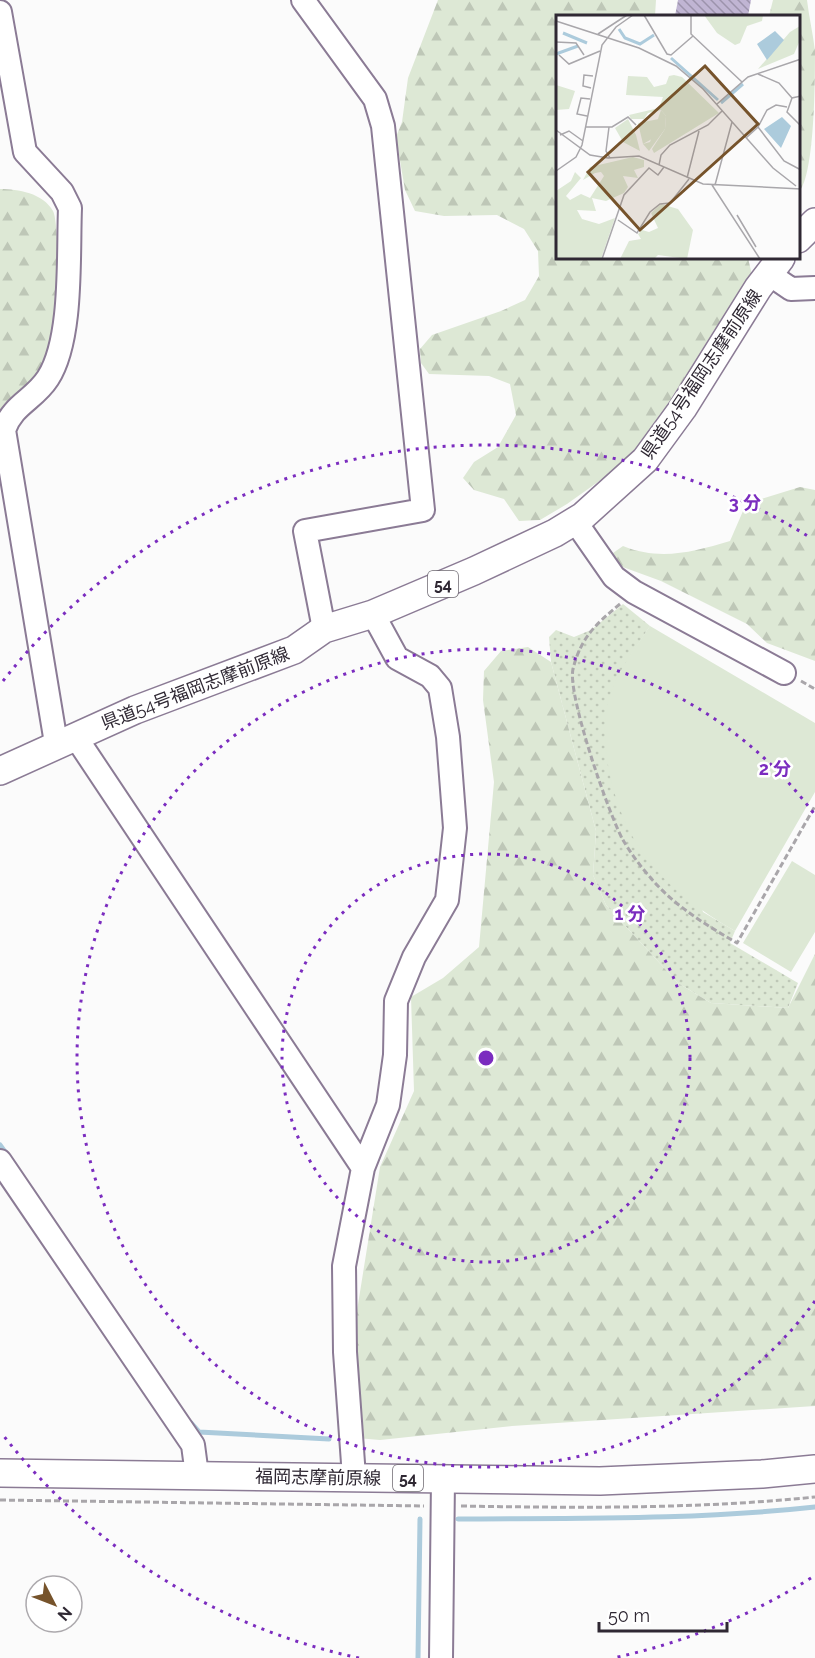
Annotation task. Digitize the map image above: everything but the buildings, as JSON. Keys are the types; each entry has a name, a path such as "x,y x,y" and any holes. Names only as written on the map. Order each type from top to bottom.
{"main road":[{"path":"800,237 815,222"},
{"name":"県道54号福岡志摩前原線","path":"0,771 135,710 294,650 324,629 374,614 519,551 575,521 615,490 645,460 683,408 775,266"},
{"name":"福岡志摩前原線","path":"0,1473 655,1480 815,1469"}],"street":[{"path":"303,0 375,99 383,126 423,510 305,531 324,629"},
{"path":"0,12 25,152 62,192 70,208 63,340 48,378 32,397 9,414 3,430 66,740 363,1168"},
{"path":"775,266 791,289 815,288"},
{"path":"575,521 614,577 634,592 784,672"},
{"path":"354,1477 345,1352 344,1266 363,1168 388,1105 395,1055 396,1001 414,957 447,900 454,828 447,737 440,688 430,676 397,658 374,614"},
{"path":"0,1161 194,1445 197,1475"},
{"path":"441,1658 443,1479"}],"path":[{"path":"634,592 590,629 572,671 577,701 602,790 622,839 650,878 698,921 737,943 815,806"},
{"path":"0,1500 611,1508 761,1503 815,1497"}],"green space":[{"path":"438,0 656,0 655,15 556,15 556,260 748,260 752,275 661,420 619,467 540,520 519,521 504,499 474,490 463,478 474,462 498,447 516,415 510,384 489,376 429,374 421,363 420,349 432,335 501,311 525,300 539,276 538,251 524,229 497,215 444,216 415,211 405,190 396,137 402,122 408,78"},
{"path":"773,0 807,0 815,51 814,103 808,166 800,190 800,15 769,15"},
{"path":"0,189 30,193 43,200 53,211 57,236 58,280 57,324 53,349 37,376 0,413"},
{"path":"800,487 815,490 815,661 767,643 747,624 661,581 620,566 613,553 623,546 650,553 676,553 703,549 730,541 743,511 761,499"},
{"path":"623,604 650,626 629,658 703,912 735,931 730,943 798,983 788,1008 711,1003 678,983 606,905 593,875 596,831 551,662 549,637 556,630 574,637 591,630"},
{"path":"650,626 815,723 815,792 735,931 689,901 653,866 638,846 616,799 606,753 607,707 612,688"},
{"path":"528,647 551,662 596,831 593,875 606,905 678,983 711,1003 788,1008 815,954 815,1406 512,1426 380,1440 357,1438 352,1342 380,1167 414,1091 411,997 443,978 479,947 494,782 483,700 484,671 501,651"},
{"path":"792,861 815,875 815,932 791,972 743,943"}],"waterway":[{"path":"0,1145 8,1156"},
{"path":"191,1423 199,1432 329,1439"},
{"path":"458,1519 681,1516 815,1507"},
{"path":"418,1658 420,1519"}]}
